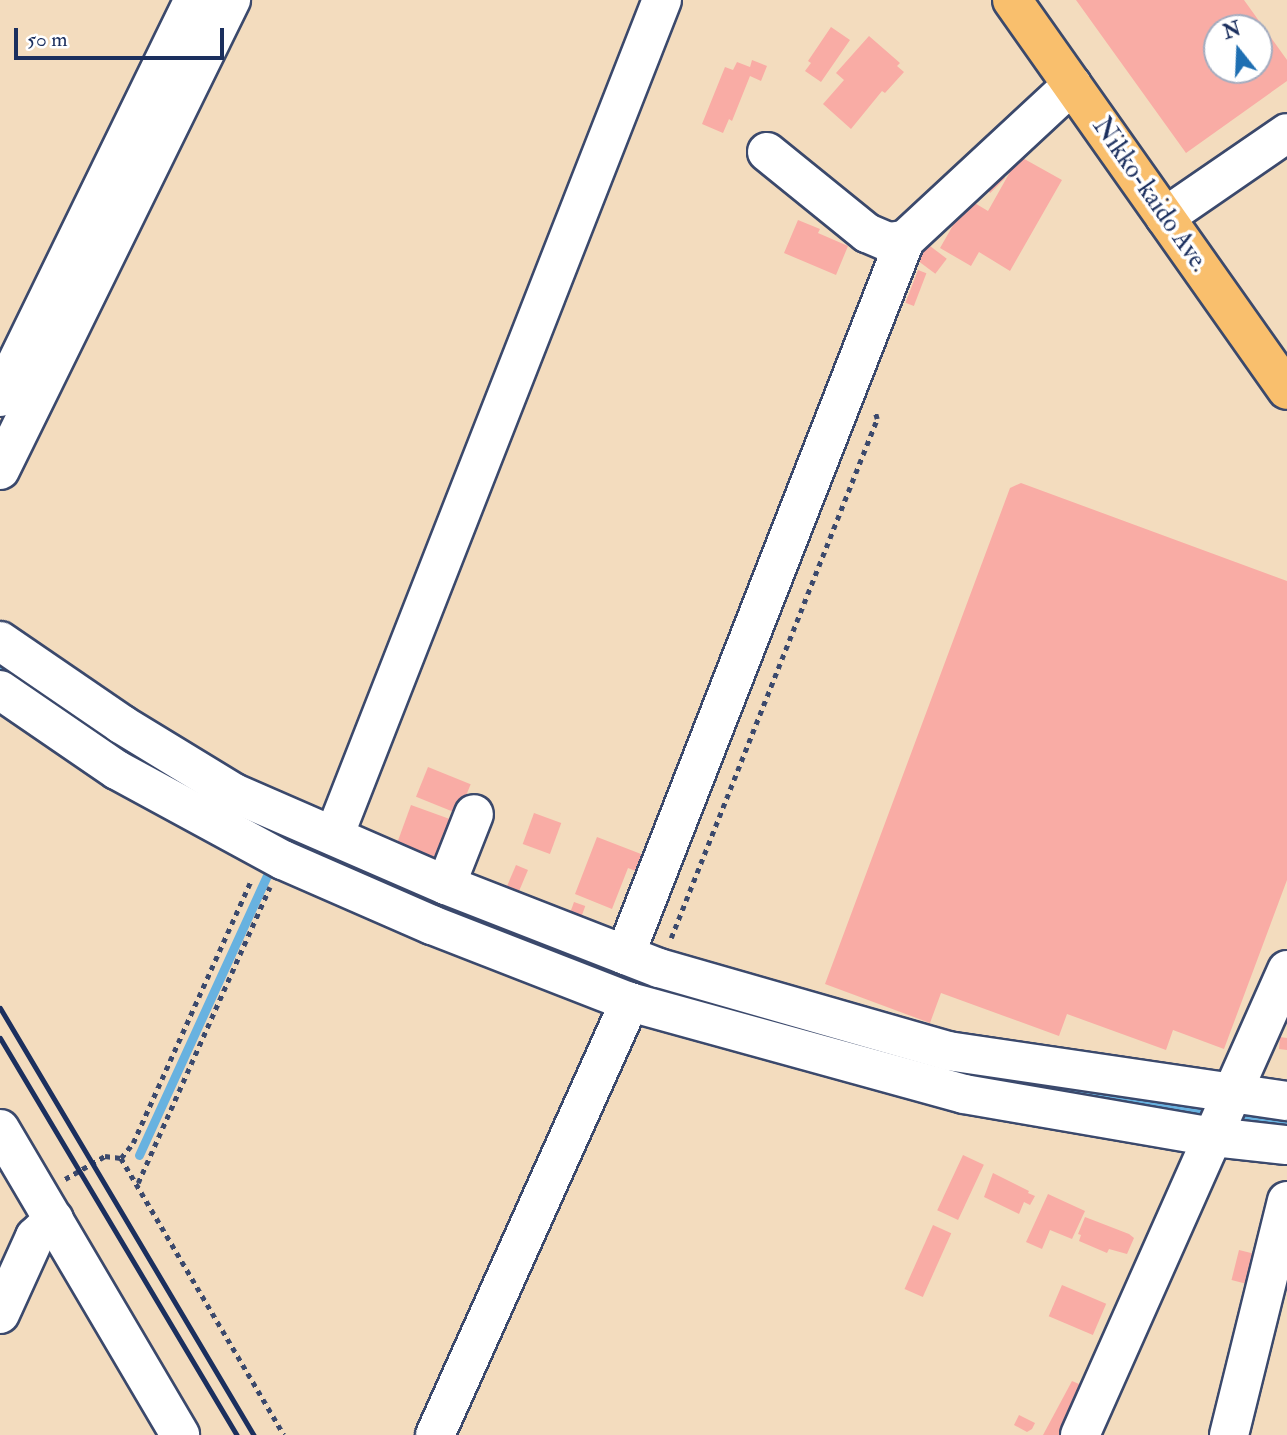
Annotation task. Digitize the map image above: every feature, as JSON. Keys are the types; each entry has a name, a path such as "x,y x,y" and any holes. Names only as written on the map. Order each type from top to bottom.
{"highway":[{"name":"Nikko-kaido Ave.","path":"1012,0 1287,390"}],"street":[{"path":"0,397 194,0"},
{"path":"0,470 230,0"},
{"path":"334,836 662,0"},
{"path":"642,961 852,374 905,240 1072,85"},
{"path":"1166,217 1287,133"},
{"path":"767,152 867,233 888,242 905,240"},
{"path":"0,642 121,724 234,793 446,884 642,961 948,1051 1287,1101"},
{"path":"0,690 117,770 273,855 432,925 630,1002 964,1094 1214,1137 1287,1145"},
{"path":"446,884 474,814"},
{"path":"1080,1435 1287,970"},
{"path":"435,1435 630,1002"},
{"path":"810,1052 822,1014"},
{"path":"0,1129 180,1435"},
{"path":"1229,1435 1287,1201"},
{"path":"0,1314 46,1207"}],"path":[{"path":"642,961 877,419 866,380 852,374"},
{"path":"121,1158 133,1143 273,855"},
{"path":"138,1184 273,855"},
{"path":"46,1207 105,1156 121,1158 284,1435"}],"building":[{"path":"1076,0 1244,0 1254,14 1203,14 1203,84 1273,84 1273,40 1287,60 1287,81 1186,153"},
{"path":"831,27 850,40 821,82 805,71 811,63 808,61"},
{"path":"869,36 900,63 897,66 904,72 885,93 882,91 851,129 823,104 844,80 836,73"},
{"path":"752,60 767,66 761,81 750,76 732,121 729,119 723,133 702,124 725,67 733,70 737,62 750,67"},
{"path":"1019,156 1062,180 1010,271 979,252 971,266 940,248 968,199 988,211"},
{"path":"998,171 1005,178 990,193 983,186"},
{"path":"798,220 820,229 818,233 848,246 836,275 784,253"},
{"path":"922,240 947,259 935,274 911,255"},
{"path":"918,270 926,273 914,306 905,303"},
{"path":"1021,483 1287,581 1287,880 1224,1049 1173,1030 1166,1050 1067,1014 1059,1036 941,993 930,1023 825,984 1010,488"},
{"path":"428,767 471,784 459,814 416,797"},
{"path":"411,805 458,822 443,863 396,846"},
{"path":"534,813 561,823 550,854 523,844"},
{"path":"597,837 654,859 648,876 628,868 612,909 575,894"},
{"path":"516,865 528,870 519,891 507,886"},
{"path":"574,902 585,906 579,922 568,918"},
{"path":"1280,1037 1287,1038 1287,1050 1279,1049"},
{"path":"963,1155 984,1165 958,1220 937,1210"},
{"path":"993,1173 1035,1196 1030,1205 1024,1202 1019,1214 984,1197"},
{"path":"1048,1194 1085,1211 1072,1239 1050,1230 1042,1249 1026,1242"},
{"path":"1085,1217 1134,1238 1127,1254 1109,1249 1107,1253 1079,1241 1081,1235 1078,1234"},
{"path":"933,1225 951,1233 923,1297 905,1289"},
{"path":"1239,1250 1263,1256 1256,1286 1232,1280"},
{"path":"1062,1285 1106,1304 1093,1335 1049,1316"},
{"path":"1072,1381 1086,1387 1064,1435 1043,1435"},
{"path":"1019,1415 1035,1423 1032,1429 1027,1432 1014,1425"}],"waterway":[{"path":"0,665 142,763 191,790"},
{"path":"255,822 436,903 632,977"},
{"path":"139,1155 267,876"},
{"path":"963,1075 1287,1127"}],"railway":[{"path":"0,1008 254,1435"},
{"path":"0,1038 237,1435"}]}
